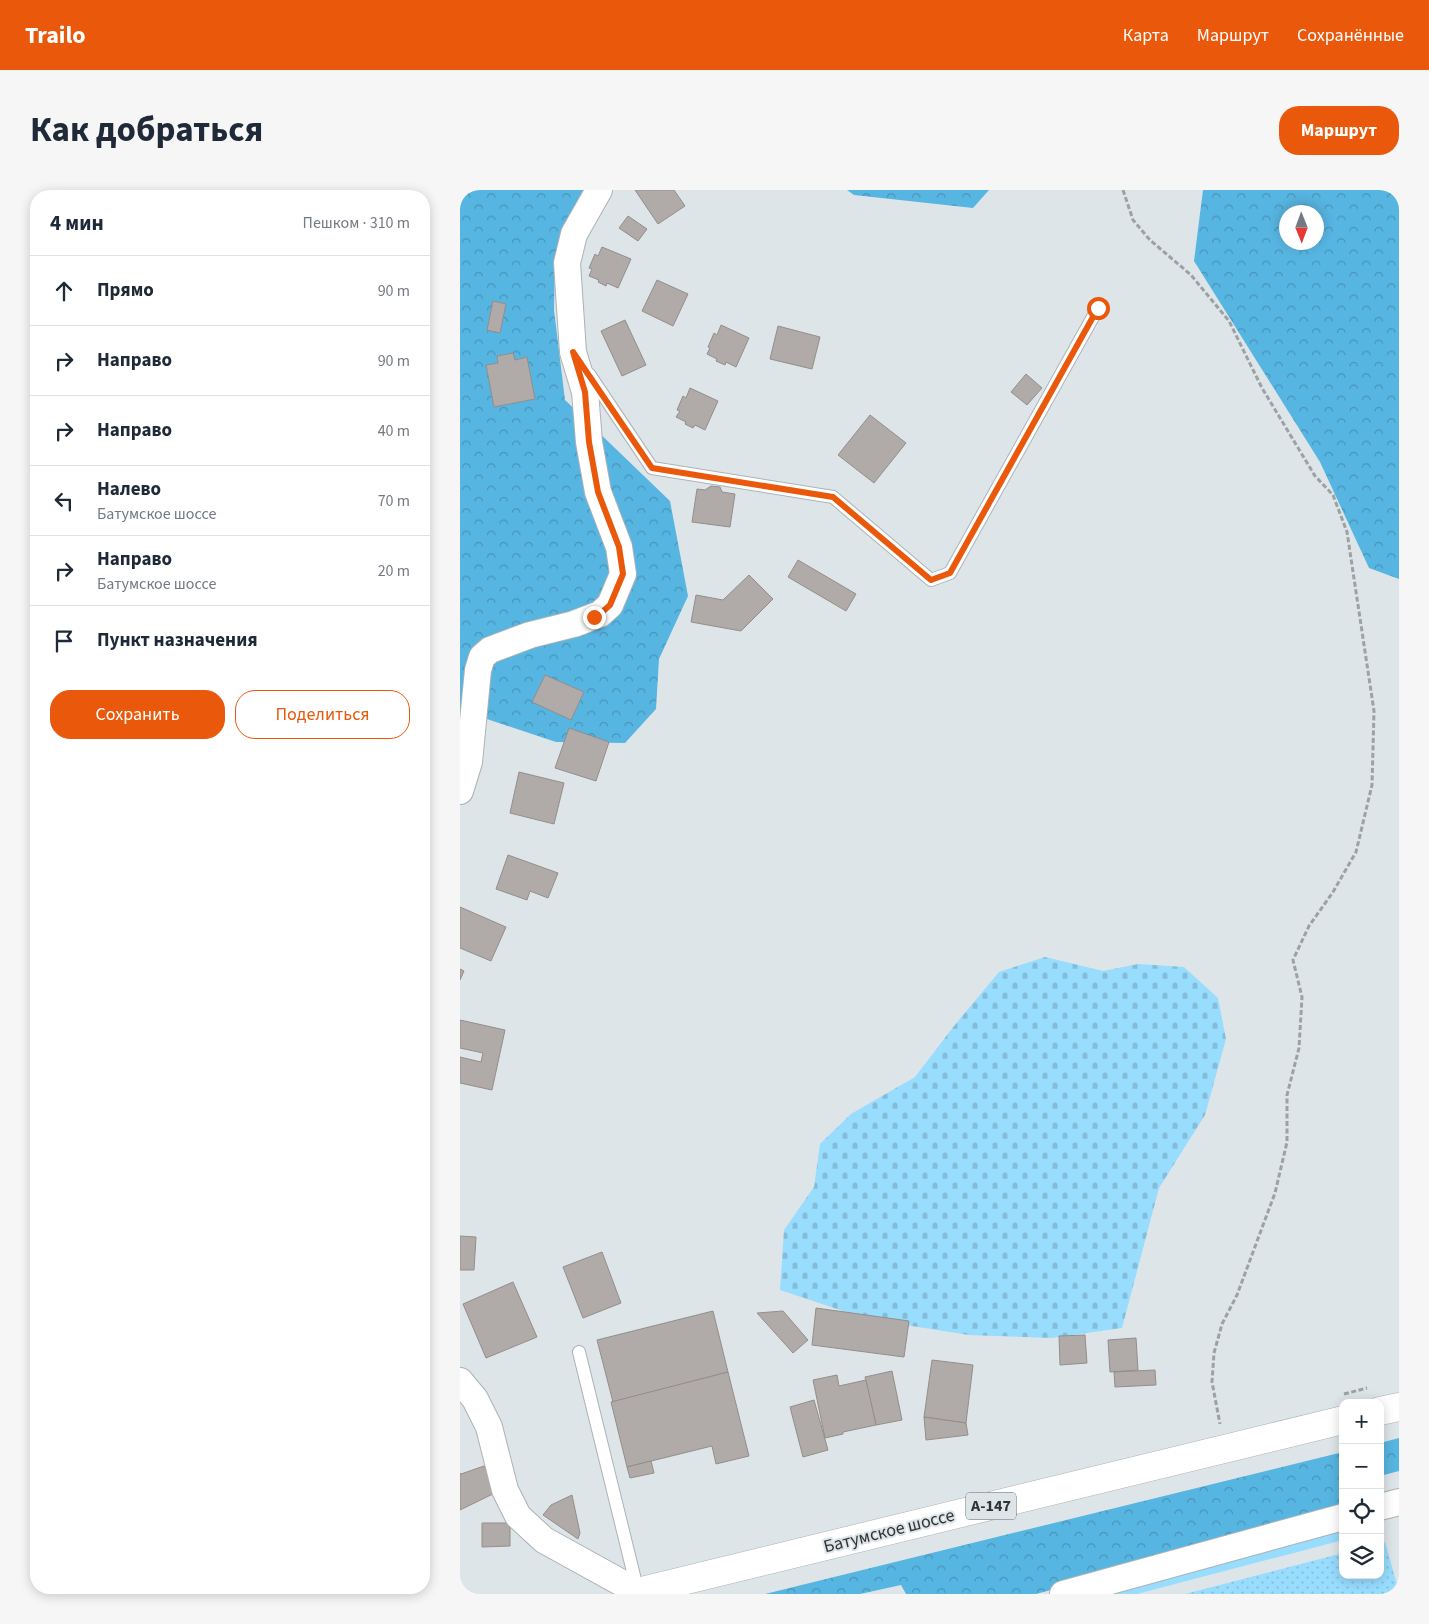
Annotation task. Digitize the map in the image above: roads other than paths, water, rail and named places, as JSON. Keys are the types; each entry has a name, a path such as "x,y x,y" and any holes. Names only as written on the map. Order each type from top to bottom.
{"highway":[{"path":"1384,1410 1399,1407"},
{"name":"Батумское шоссе","path":"634,1593 1339,1421"}],"street":[{"path":"460,791 469,762 478,670 482,657 490,650 512,641 574,624 600,614 610,605 623,574 619,547 598,492 589,442 585,392 573,352 567,263 574,234 599,190"},
{"path":"460,1381 475,1399 489,1427 504,1490 518,1516 544,1540 634,1593"},
{"path":"1384,1506 1399,1502"},
{"path":"1063,1594 1339,1518"}],"lane":[{"path":"573,352 652,468 833,497 931,580 950,573 1098,308"},
{"path":"579,1352 634,1593"}]}
